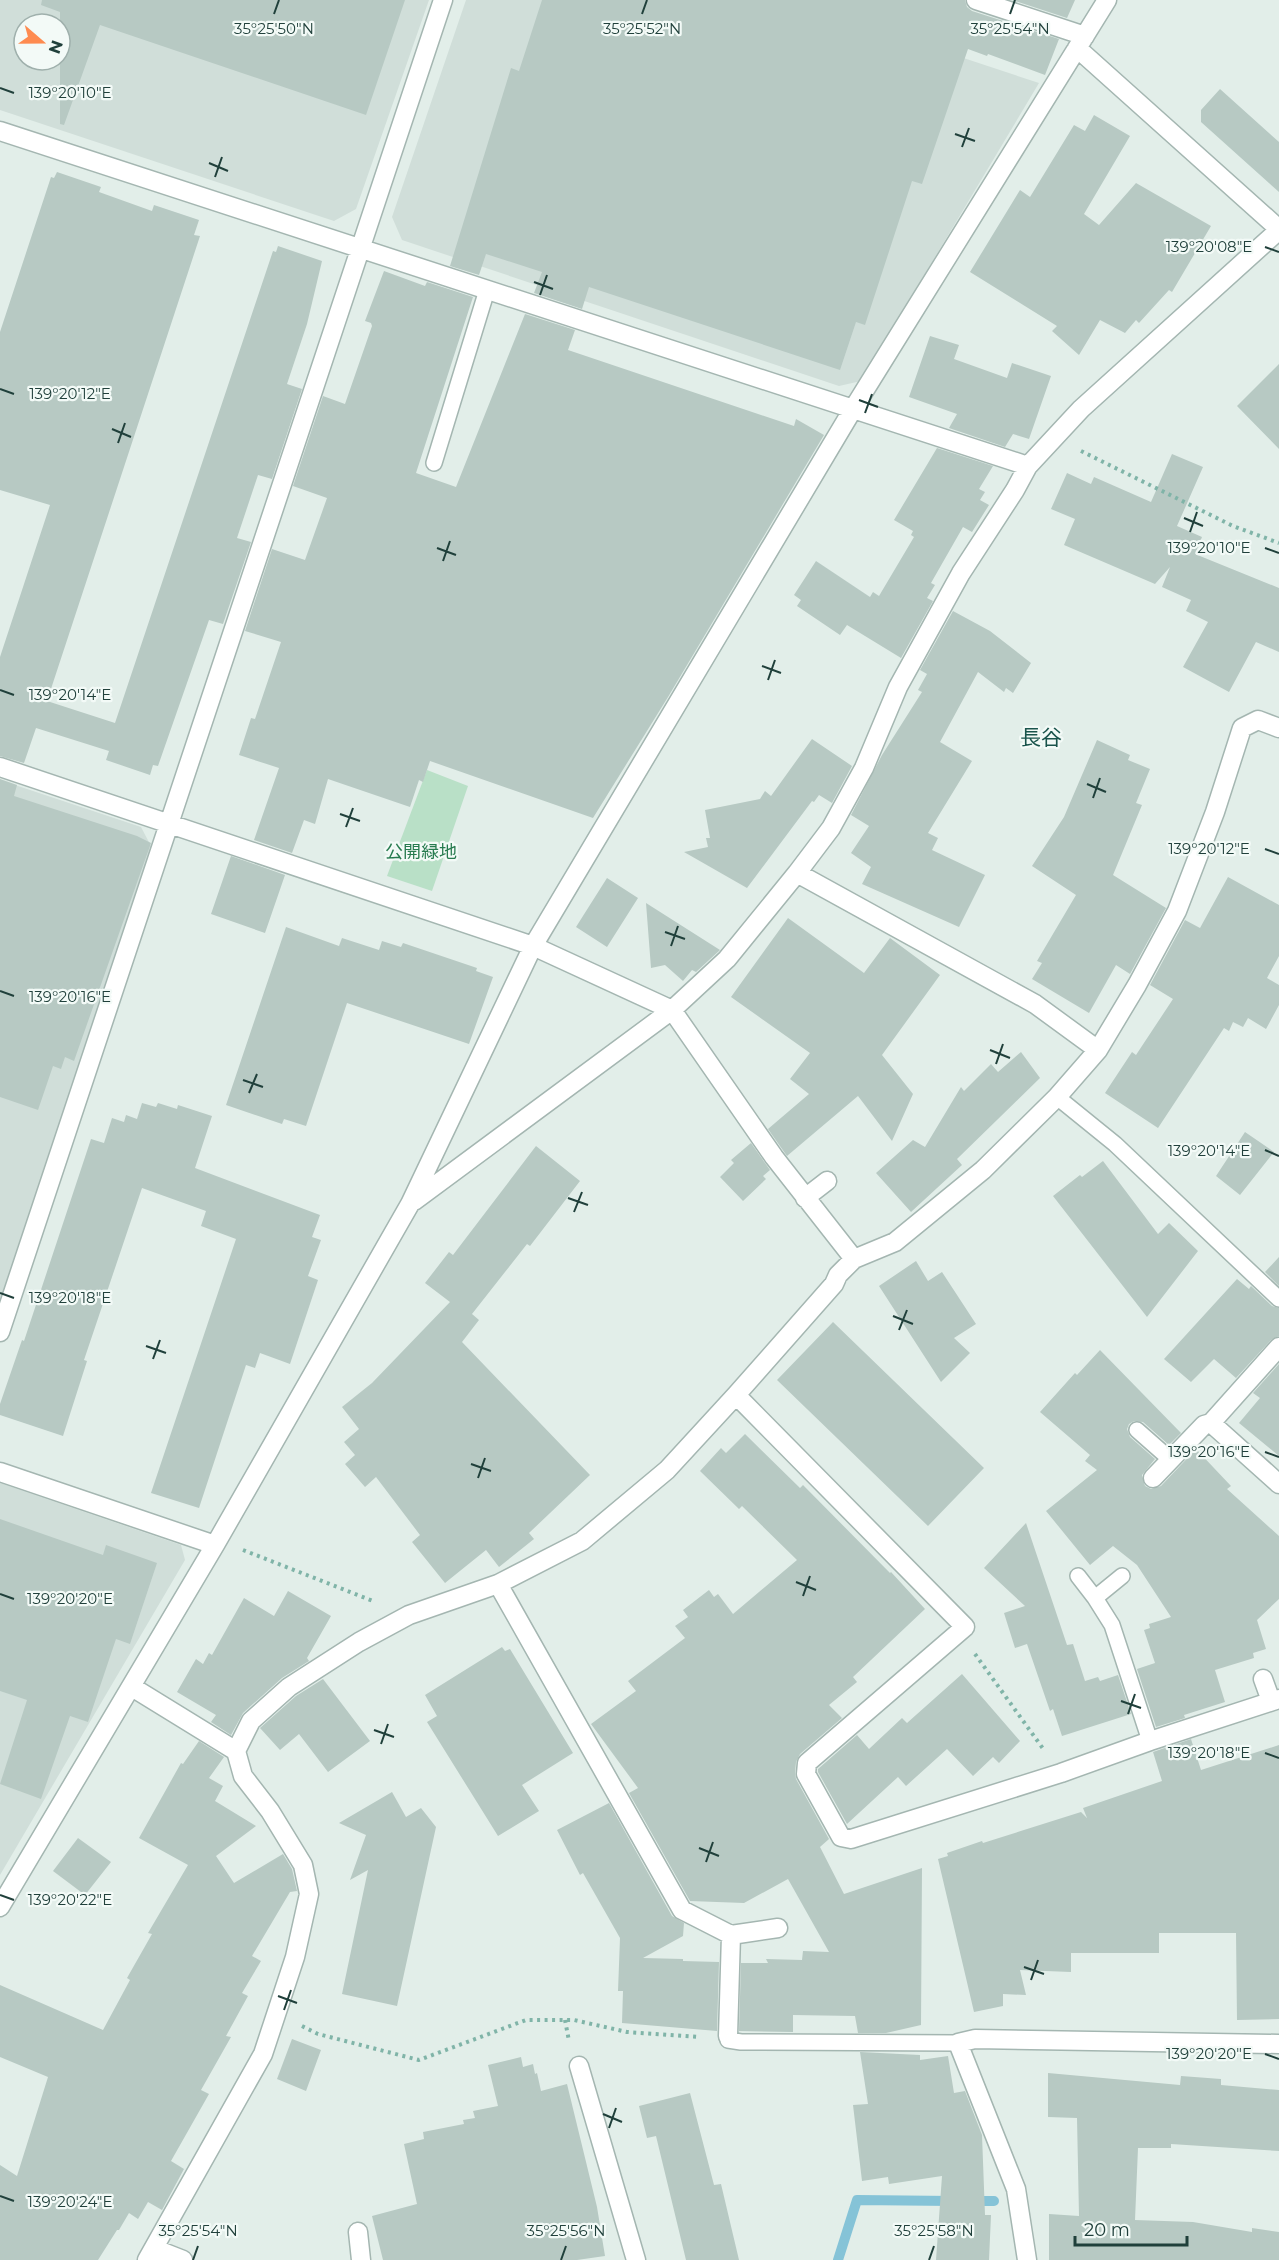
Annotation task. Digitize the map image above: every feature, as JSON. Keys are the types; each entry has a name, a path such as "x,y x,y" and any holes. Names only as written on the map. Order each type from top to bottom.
{"street":[{"path":"0,1332 443,0"},
{"path":"410,1203 672,1010 727,959 831,828 864,768 898,687 961,573 1028,466 1081,409 1279,230 1081,42 976,0"},
{"path":"0,1907 132,1687 410,1203 533,946 853,409 1107,0"},
{"path":"0,131 1028,466"},
{"path":"183,2260 151,2254 262,2054 295,1957 309,1894 303,1865 270,1811 243,1776 236,1751 251,1721 290,1687 359,1642 409,1615 498,1584 582,1541 667,1470 736,1395 854,1259 895,1242 915,1228 982,1170 1058,1097 1098,1050 1177,911 1215,812 1242,728 1258,720 1279,728"},
{"path":"0,767 533,946 672,1010 774,1157 854,1259"},
{"path":"797,873 1035,1004 1098,1050"},
{"path":"805,1198 827,1181"},
{"path":"1153,1478 1204,1425 1211,1423 1279,1347"},
{"path":"736,1395 964,1627 807,1763 806,1774 841,1837 851,1839 1061,1773 1275,1700 1263,1679"},
{"path":"1211,1423 1279,1484"},
{"path":"0,1472 216,1542"},
{"path":"498,1584 682,1910 731,1935 778,1928"},
{"path":"132,1687 236,1751"},
{"path":"728,2036 731,1935"},
{"path":"1027,2260 1016,2189 958,2043 975,2039 1279,2044"},
{"path":"579,2066 636,2260"},
{"path":"358,2232 362,2260"}],"lane":[{"path":"434,463 487,290"},
{"path":"1058,1097 1131,1159 1279,1299"},
{"path":"1137,1430 1171,1460"},
{"path":"1078,1576 1112,1625 1150,1741"},
{"path":"1095,1598 1122,1576"},
{"path":"728,2036 728,2040 741,2042 958,2043"}],"path":[{"path":"1058,436 1191,506 1233,526 1279,543"},
{"path":"216,1542 409,1615"},
{"path":"959,1631 1061,1773"},
{"path":"277,2012 318,2034 419,2060 526,2020 574,2020 627,2032 716,2038 728,2036"}],"shaded area":[{"path":"0,0 429,0 356,209 334,221 0,110"},
{"path":"466,0 788,0 1039,83 861,381 839,386 402,240 392,217"},
{"path":"0,780 141,827 152,848 0,1308"},
{"path":"0,1483 181,1545 185,1560 0,1875"}],"green space":[{"name":"公開緑地","path":"427,770 468,786 432,891 387,876"}],"building":[{"path":"42,0 405,0 366,115 100,25 64,125 60,124 60,72 72,72 72,12 60,12 41,5"},
{"path":"542,0 965,0 967,7 972,11 1059,39 1045,75 968,49 922,184 912,181 865,325 856,322 840,370 589,287 582,309 534,293 542,272 486,254 479,275 450,266 511,68 519,71"},
{"path":"1012,0 1075,0 1067,18"},
{"path":"1220,89 1279,142 1279,192 1201,122 1201,110"},
{"path":"1094,115 1130,136 1084,214 1099,225 1136,183 1211,226 1172,292 1169,290 1139,323 1136,320 1125,333 1100,320 1079,355 1052,331 1057,326 970,272 1020,190 1030,197 1074,125 1085,131"},
{"path":"57,172 101,187 99,192 152,211 154,205 199,220 194,235 200,236 47,701 115,723 273,251 276,252 278,246 322,261 307,324 287,384 302,389 272,479 258,475 237,538 251,542 223,624 209,620 158,766 153,765 150,775 106,760 109,751 36,728 24,763 0,756 0,657 50,505 0,490 0,332 51,177 54,178"},
{"path":"384,271 425,286 427,282 473,297 416,473 456,487 525,314 575,330 568,350 794,426 796,419 824,435 593,818 430,761 423,782 419,780 410,807 328,779 315,824 304,820 292,853 254,840 279,768 239,755 251,718 255,719 281,642 245,631 272,549 305,560 327,498 293,486 323,396 345,404 372,326 371,323 365,321"},
{"path":"930,336 959,345 954,359 1007,378 1012,363 1051,376 1029,439 1013,434 1005,447 949,428 957,414 909,397"},
{"path":"1279,364 1279,449 1237,406"},
{"path":"937,448 993,466 979,489 985,492 980,500 989,505 972,532 963,527 931,583 935,585 927,598 933,601 901,658 847,625 840,635 797,606 801,600 794,595 816,561 870,597 873,592 879,596 914,537 911,535 913,531 894,520"},
{"path":"1172,454 1203,467 1177,526 1202,537 1195,554 1279,588 1279,652 1256,642 1229,692 1183,667 1208,622 1186,611 1191,600 1162,587 1170,567 1155,584 1064,545 1075,519 1051,509 1067,473 1091,484 1094,477 1151,502"},
{"path":"953,611 990,631 1031,663 1013,693 1006,688 1004,692 978,672 940,742 972,761 928,833 938,838 932,850 985,875 959,927 862,884 871,867 851,853 869,826 851,815 882,755 922,692 918,690 927,674 920,670"},
{"path":"812,739 852,766 832,803 819,795 814,802 812,801 747,888 684,852 708,847 706,838 710,838 705,810 760,799 765,791 771,796"},
{"path":"1097,740 1130,755 1128,760 1150,769 1136,803 1142,805 1113,875 1166,908 1130,974 1116,965 1089,1013 1032,979 1042,963 1037,961 1076,895 1032,866 1064,817"},
{"path":"0,779 17,785 14,796 137,836 151,843 74,1061 65,1057 61,1069 53,1066 38,1110 0,1097"},
{"path":"231,856 285,875 265,933 211,914"},
{"path":"1228,877 1279,905 1279,956 1267,978 1279,985 1279,1005 1266,1029 1248,1018 1243,1027 1233,1022 1229,1031 1224,1028 1158,1128 1105,1093 1132,1052 1136,1055 1173,999 1150,985 1185,920 1200,928"},
{"path":"607,878 638,898 607,947 576,927"},
{"path":"646,903 720,950 696,972 692,970 683,981 665,965 651,968"},
{"path":"788,918 864,973 890,938 940,975 882,1055 913,1094 892,1141 858,1096 787,1156 768,1129 809,1094 790,1079 810,1053 731,997"},
{"path":"286,927 339,946 342,938 379,950 382,941 401,947 403,943 477,968 476,971 493,977 469,1044 347,1003 306,1126 284,1119 282,1124 226,1105"},
{"path":"1021,1052 1040,1078 957,1159 962,1165 911,1212 876,1173 913,1140 925,1147 961,1087 964,1091 991,1064 998,1072"},
{"path":"142,1103 156,1107 158,1103 177,1109 178,1105 212,1116 195,1168 320,1215 312,1237 321,1240 308,1276 318,1280 290,1364 260,1353 255,1368 246,1365 199,1508 151,1493 236,1239 201,1226 206,1211 142,1188 84,1360 87,1361 63,1436 0,1415 0,1404 22,1340 24,1341 91,1139 104,1143 112,1118 124,1122 126,1115 137,1119"},
{"path":"1245,1132 1274,1152 1240,1195 1216,1176"},
{"path":"751,1143 770,1170 763,1176 766,1179 743,1201 720,1177 734,1163 731,1160"},
{"path":"536,1146 580,1181 530,1246 527,1244 472,1314 479,1320 462,1342 590,1475 529,1533 534,1539 499,1567 486,1550 445,1583 412,1542 420,1535 376,1477 365,1487 345,1464 355,1455 344,1442 359,1429 342,1407 372,1383 450,1302 425,1283 449,1252 453,1255"},
{"path":"1103,1161 1158,1234 1169,1223 1198,1251 1147,1317 1053,1196"},
{"path":"1279,1257 1279,1286 1265,1272"},
{"path":"916,1261 928,1281 942,1272 976,1324 954,1338 970,1353 941,1382 879,1286"},
{"path":"1237,1279 1249,1289 1251,1286 1272,1306 1279,1308 1279,1336 1271,1340 1236,1378 1214,1359 1191,1382 1164,1359"},
{"path":"833,1322 984,1468 928,1526 777,1380"},
{"path":"1100,1350 1181,1433 1169,1445 1143,1422 1134,1421 1129,1424 1127,1429 1130,1437 1155,1459 1142,1475 1145,1486 1151,1489 1161,1486 1196,1449 1231,1486 1227,1489 1279,1536 1279,1599 1257,1620 1266,1649 1253,1653 1254,1658 1215,1670 1225,1702 1156,1727 1137,1669 1155,1663 1144,1630 1150,1628 1149,1624 1171,1617 1137,1565 1113,1546 1090,1565 1046,1511 1097,1470 1085,1461 1090,1455 1040,1412 1075,1373 1077,1375"},
{"path":"1279,1364 1279,1456 1239,1423 1260,1398 1253,1393"},
{"path":"745,1434 800,1488 803,1485 925,1609 853,1677 857,1682 829,1705 842,1718 800,1754 796,1762 795,1773 796,1779 829,1839 820,1847 844,1894 922,1868 921,2025 886,2033 858,2033 855,2016 793,2015 793,2032 739,2031 741,1963 768,1963 766,1959 802,1960 803,1951 829,1952 788,1879 744,1903 690,1901 629,1793 638,1788 591,1724 636,1691 628,1681 685,1638 675,1626 688,1617 683,1610 709,1590 714,1597 718,1594 733,1614 797,1560 742,1506 739,1509 700,1471 721,1448 726,1453"},
{"path":"0,1519 103,1555 106,1545 157,1563 130,1644 116,1639 88,1722 70,1716 41,1799 0,1784 27,1700 0,1691"},
{"path":"1026,1523 1067,1645 1073,1644 1085,1681 1098,1677 1100,1681 1118,1675 1131,1714 1062,1736 1053,1709 1050,1711 1027,1644 1015,1648 1004,1613 1025,1606 984,1568"},
{"path":"288,1591 331,1616 307,1658 309,1661 282,1678 243,1713 231,1735 211,1722 216,1715 177,1692 196,1659 203,1664 209,1653 212,1655 244,1598 274,1616"},
{"path":"502,1647 505,1651 510,1649 573,1753 522,1785 539,1811 498,1836 427,1722 437,1716 425,1695"},
{"path":"962,1674 1020,1741 999,1763 993,1757 973,1776 947,1749 906,1786 898,1777 847,1824 818,1769 857,1735 869,1749 902,1718 907,1723"},
{"path":"323,1679 370,1741 328,1772 299,1734 280,1750 260,1728 296,1696"},
{"path":"1191,1739 1201,1770 1279,1745 1279,2019 1237,2020 1236,1933 1159,1933 1159,1953 1071,1953 1071,1972 1020,1970 1026,1995 1003,1994 1003,2006 974,2012 938,1859 948,1856 947,1853 982,1841 983,1843 1081,1812 1087,1818 1083,1808 1162,1781 1153,1752"},
{"path":"199,1741 224,1757 209,1778 223,1786 215,1801 256,1826 216,1856 234,1883 283,1854 292,1869 297,1891 290,1892 252,1956 261,1961 242,1993 248,1996 226,2036 231,2037 201,2090 209,2094 171,2161 184,2169 162,2210 148,2202 138,2219 129,2213 98,2260 0,2260 0,2165 17,2176 48,2077 0,2057 0,1985 103,2030 130,1980 127,1978 152,1934 148,1933 188,1865 139,1838 181,1763 183,1764"},
{"path":"392,1792 406,1817 421,1808 436,1827 397,2006 342,1994 368,1870 350,1880 366,1835 339,1823"},
{"path":"609,1803 672,1916 684,1923 683,1936 643,1958 719,1962 717,2031 622,2023 623,1991 618,1991 620,1938 583,1873 580,1875 557,1830"},
{"path":"78,1838 111,1862 85,1895 53,1871"},
{"path":"292,2039 321,2050 306,2091 277,2079"},
{"path":"860,2052 920,2055 920,2060 948,2056 954,2093 965,2091 982,2135 985,2215 991,2215 989,2260 936,2260 942,2176 889,2184 888,2177 862,2181 853,2105 868,2104"},
{"path":"521,2057 523,2067 533,2064 541,2091 567,2084 597,2207 605,2256 577,2260 383,2260 372,2216 417,2204 404,2144 424,2139 423,2132 464,2124 463,2120 475,2118 473,2111 498,2106 488,2065"},
{"path":"1048,2073 1180,2085 1181,2076 1221,2079 1221,2085 1279,2090 1279,2151 1171,2144 1171,2148 1138,2148 1135,2220 1193,2222 1252,2232 1252,2228 1279,2232 1279,2260 1049,2260 1049,2214 1079,2216 1077,2118 1048,2117"},
{"path":"690,2093 714,2185 721,2184 739,2260 686,2260 656,2136 647,2138 639,2106"}],"waterway":[{"path":"838,2260 857,2200 953,2201"},
{"path":"971,2201 994,2201"}],"district":[{"name":"長谷","path":"1041,738"}]}
